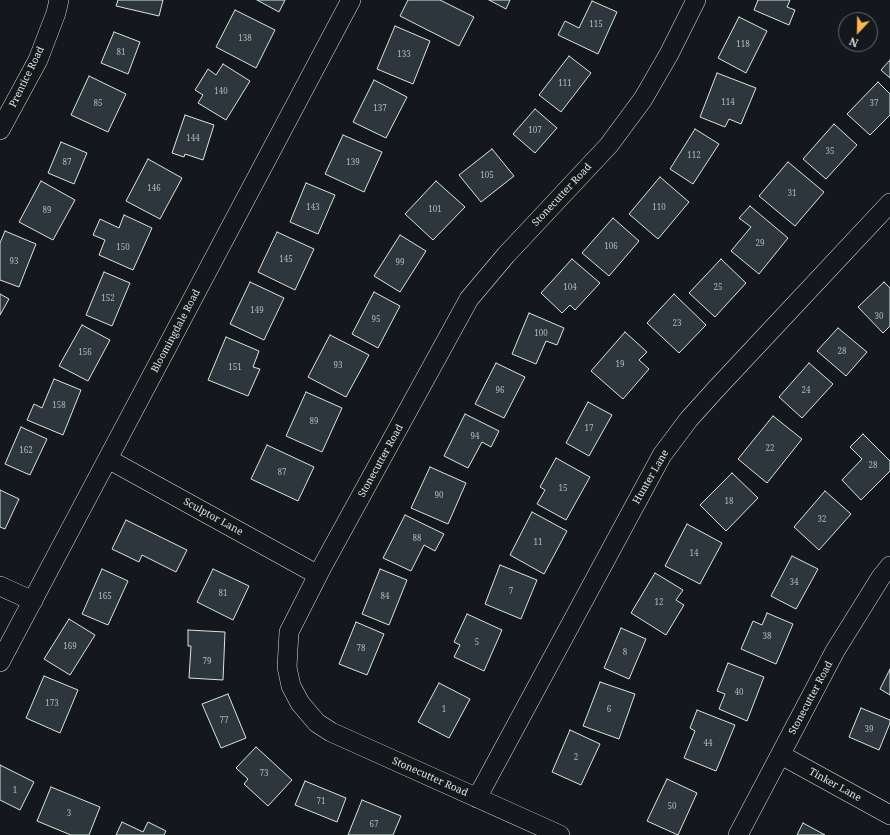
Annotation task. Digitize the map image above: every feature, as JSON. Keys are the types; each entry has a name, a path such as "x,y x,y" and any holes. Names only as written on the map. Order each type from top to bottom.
{"street":[{"name":"Prentice Road","path":"0,130 38,60 56,13 59,0"},
{"name":"Bloomingdale Road","path":"0,662 351,0"},
{"name":"Stonecutter Road","path":"560,835 331,732 318,723 300,703 291,686 287,667 289,632 318,575 469,299 506,254 609,145 643,99 669,54 696,0"},
{"name":"Hunter Lane","path":"477,798 662,455 689,419 717,388 890,203"},
{"name":"Sculptor Lane","path":"108,459 318,575"},
{"name":"Stonecutter Road","path":"738,835 835,652 881,577 890,566"},
{"path":"0,586 33,601"},
{"name":"Tinker Lane","path":"781,755 890,815"}],"building":[{"path":"118,0 163,0 159,16 116,6"},
{"path":"257,0 285,0 279,12"},
{"path":"408,0 440,0 474,17 459,46 400,16"},
{"path":"489,0 510,0 506,9"},
{"path":"758,0 790,0 787,7 795,10 789,25 754,10"},
{"path":"592,1 617,12 598,54 558,35 565,21 579,28"},
{"path":"235,10 275,30 256,68 216,47"},
{"path":"739,17 767,31 746,73 718,58"},
{"path":"395,26 430,41 413,84 377,69"},
{"path":"114,32 140,42 128,74 101,63"},
{"path":"569,56 591,73 561,112 539,95"},
{"path":"890,60 890,78 881,70"},
{"path":"223,64 250,81 226,120 198,103 203,95 195,90 208,69 216,75"},
{"path":"717,73 756,88 741,124 729,119 725,127 700,117"},
{"path":"89,76 126,94 108,132 71,115"},
{"path":"374,80 407,97 386,138 353,122"},
{"path":"878,82 890,94 890,115 870,135 847,114"},
{"path":"535,109 557,128 535,153 513,134"},
{"path":"185,115 214,125 203,160 185,154 184,157 172,153"},
{"path":"834,124 857,145 826,179 803,159"},
{"path":"695,129 719,144 693,184 670,169"},
{"path":"343,135 382,152 364,192 325,174"},
{"path":"61,142 87,153 74,184 48,173"},
{"path":"492,149 514,176 481,202 459,175"},
{"path":"148,159 182,178 160,219 126,201"},
{"path":"788,162 824,192 795,226 759,196"},
{"path":"660,177 689,202 658,239 629,214"},
{"path":"41,181 75,200 53,240 19,222"},
{"path":"436,181 465,207 433,240 405,214"},
{"path":"306,183 335,195 318,234 290,222"},
{"path":"750,206 788,238 759,274 731,251 751,227 739,218"},
{"path":"124,215 152,228 133,270 99,255 105,240 93,235 100,219 119,228"},
{"path":"613,218 639,241 609,276 582,253"},
{"path":"5,231 36,244 19,287 0,280 0,243"},
{"path":"277,232 314,249 295,290 258,272"},
{"path":"400,235 426,251 400,292 374,276"},
{"path":"572,259 600,283 575,310 570,305 562,313 541,293"},
{"path":"721,259 746,283 715,317 689,293"},
{"path":"104,272 130,283 112,326 86,315"},
{"path":"250,282 284,298 264,340 230,324"},
{"path":"884,282 890,288 890,326 883,333 858,307"},
{"path":"374,292 400,306 378,348 352,334"},
{"path":"0,294 9,299 0,315"},
{"path":"674,294 706,325 679,353 647,323"},
{"path":"529,313 564,328 557,345 546,341 536,364 512,354"},
{"path":"82,325 110,340 88,381 59,366"},
{"path":"838,328 867,352 846,376 817,351"},
{"path":"625,332 647,352 639,360 649,369 623,399 591,371"},
{"path":"330,335 369,355 346,397 308,377"},
{"path":"226,337 259,351 253,367 260,369 248,396 208,380"},
{"path":"496,363 525,377 504,418 475,404"},
{"path":"809,363 833,384 802,418 779,397"},
{"path":"54,379 81,390 63,435 27,420 34,404 42,408"},
{"path":"306,392 342,408 322,452 286,436"},
{"path":"588,402 612,415 589,456 566,443"},
{"path":"465,414 499,431 491,447 482,442 468,468 444,456"},
{"path":"773,416 802,439 767,483 738,459"},
{"path":"21,427 47,439 30,475 5,464"},
{"path":"863,434 890,461 890,471 861,500 842,480 862,459 850,447"},
{"path":"267,445 314,467 298,501 251,479"},
{"path":"556,458 590,477 566,520 537,504 545,490 540,487"},
{"path":"430,467 466,483 448,524 411,508"},
{"path":"732,473 758,498 726,531 700,505"},
{"path":"0,490 19,499 5,529 0,527"},
{"path":"825,491 851,514 819,550 794,527"},
{"path":"532,512 567,531 544,574 510,555"},
{"path":"405,515 444,534 435,551 424,545 411,571 383,558"},
{"path":"126,520 187,550 176,572 142,555 139,562 112,549"},
{"path":"687,524 722,543 700,584 665,566"},
{"path":"792,556 818,569 796,609 771,596"},
{"path":"500,565 537,580 521,619 485,604"},
{"path":"102,569 128,581 108,625 82,614"},
{"path":"213,569 249,586 233,620 197,602"},
{"path":"380,569 407,580 389,625 362,614"},
{"path":"655,573 683,590 676,600 684,605 666,635 631,613"},
{"path":"767,613 793,624 776,664 741,649 753,621 762,625"},
{"path":"467,614 502,630 484,671 454,657 460,645 454,642"},
{"path":"69,619 95,635 70,675 44,659"},
{"path":"356,622 384,634 367,675 339,664"},
{"path":"621,628 646,639 629,679 604,668"},
{"path":"188,630 225,632 223,680 189,678 191,646 188,646"},
{"path":"728,663 764,677 747,721 719,709 725,694 717,691"},
{"path":"890,669 890,695 880,689"},
{"path":"44,676 78,690 60,733 26,718"},
{"path":"600,682 635,694 619,739 583,726"},
{"path":"439,683 470,699 449,738 418,722"},
{"path":"228,694 246,738 221,748 202,704"},
{"path":"861,708 890,720 879,750 849,737"},
{"path":"697,710 735,725 716,771 684,758 695,731 690,728"},
{"path":"570,730 600,744 581,785 552,772"},
{"path":"256,747 292,780 268,806 244,784 248,779 236,768"},
{"path":"0,765 34,782 20,810 0,800"},
{"path":"667,779 697,793 678,835 647,821"},
{"path":"305,781 346,798 337,822 295,805"},
{"path":"51,787 100,807 89,835 71,835 37,821"},
{"path":"362,800 401,816 393,835 348,835"},
{"path":"122,822 143,832 148,822 166,831 164,835 116,835"},
{"path":"803,823 825,835 797,835"}]}
